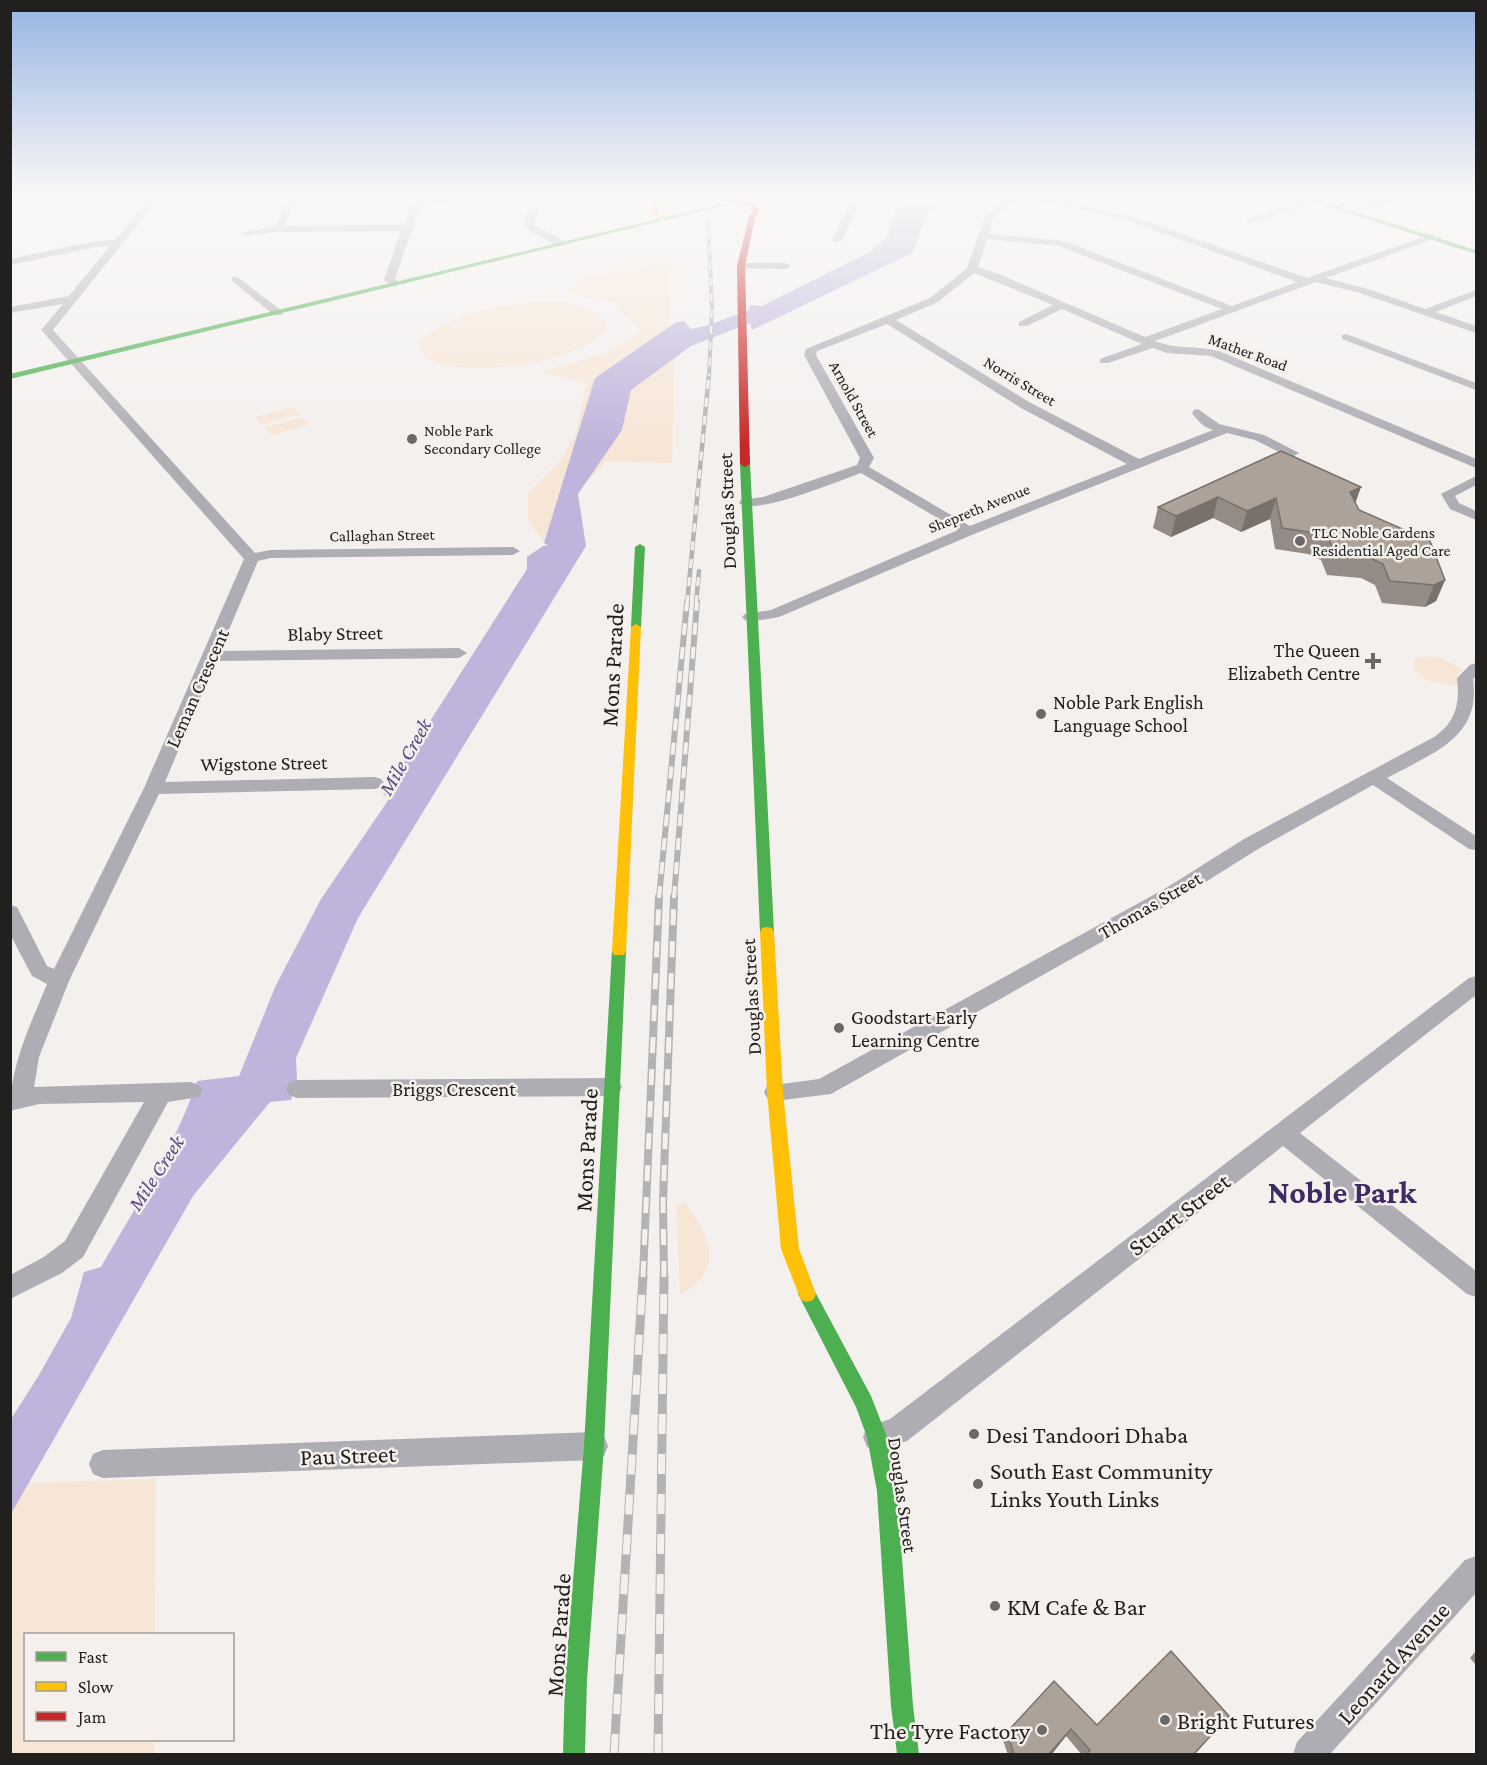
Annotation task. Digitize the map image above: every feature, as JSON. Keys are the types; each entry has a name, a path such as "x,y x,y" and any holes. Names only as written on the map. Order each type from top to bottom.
{"main road":[{"path":"10,377 409,280"},
{"name":"Douglas Street","path":"741,280 750,617 775,1092 790,1249 801,1283 864,1403 878,1437 887,1491 902,1706 908,1755"},
{"name":"Mons Parade","path":"574,1755 576,1679 594,1446 640,547"}],"street":[{"path":"86,280 47,330 252,558"},
{"path":"238,280 278,313"},
{"path":"389,280 394,284"},
{"name":"Arnold Street","path":"746,502 765,501 862,468 867,458 810,355 812,349 934,300 959,280"},
{"name":"Mather Road","path":"1005,280 1167,350 1202,350 1215,353 1476,464"},
{"path":"1157,280 1231,309"},
{"path":"1104,361 1231,309 1311,280"},
{"path":"1314,280 1364,291 1476,330"},
{"path":"1427,312 1475,293"},
{"path":"10,310 71,299"},
{"path":"1023,324 1062,305"},
{"name":"Norris Street","path":"889,320 1025,405 1138,464"},
{"path":"1346,337 1476,387"},
{"name":"Shepreth Avenue","path":"1198,413 1212,426 1222,431 1246,433 1292,453"},
{"name":"Shepreth Avenue","path":"750,617 774,614 969,531 1222,431"},
{"path":"862,468 969,531"},
{"path":"1476,480 1448,494 1449,502 1476,516"},
{"name":"Callaghan Street","path":"252,558 270,555 513,551"},
{"name":"Leman Crescent","path":"14,1093 59,981 153,788 252,558"},
{"name":"Blaby Street","path":"211,656 459,653"},
{"name":"Thomas Street","path":"775,1092 823,1088 1173,893 1251,844 1449,735 1468,705 1465,678 1476,668"},
{"path":"1372,777 1476,844"},
{"name":"Wigstone Street","path":"153,788 375,783"},
{"path":"10,912 39,971 59,981"},
{"name":"Stuart Street","path":"878,1437 897,1431 1476,984"},
{"name":"Briggs Crescent","path":"297,1089 611,1088"},
{"path":"14,1093 39,1095 191,1091"},
{"path":"10,1288 53,1265 74,1249 161,1093"},
{"path":"1284,1134 1476,1286"},
{"name":"Pau Street","path":"103,1464 594,1446"},
{"name":"Leonard Avenue","path":"1309,1755 1476,1571"}],"shaded area":[{"path":"578,280 670,280 669,325 674,363 672,463 606,461 577,493 549,544 544,543 528,520 528,494 558,464 575,436 587,383 541,372 612,351 641,331 615,303 568,293"},
{"path":"543,301 578,305 593,312 606,324 597,338 579,349 553,358 524,364 465,367 441,364 426,357 421,351 420,340 448,323 494,308"},
{"path":"293,407 301,414 262,425 255,417"},
{"path":"303,417 311,424 272,435 265,427"},
{"path":"1430,656 1441,658 1463,669 1457,674 1457,686 1426,680 1414,670 1413,663 1418,658"},
{"path":"685,1203 697,1219 706,1238 709,1258 702,1277 680,1295 676,1204"},
{"path":"156,1479 155,1633 24,1633 24,1741 154,1741 154,1754 11,1754 11,1514 29,1483"}],"water":[{"name":"Mile Creek","path":"813,280 855,280 752,330 750,323 691,346 631,390 622,430 578,494 586,546 358,918 296,1058 297,1081 291,1100 270,1102 193,1196 11,1514 11,1419 71,1318 84,1272 101,1267 166,1153 197,1081 239,1076 276,985 321,899 391,796 383,795 527,569 527,557 548,545 544,543 595,378 675,323 684,321 691,329 706,326 749,310 750,305 762,306"}],"building":[{"path":"1281,451 1361,487 1350,492 1359,510 1430,541 1445,580 1434,585 1390,581 1383,564 1368,557 1334,554 1329,539 1315,533 1282,528 1276,498 1247,511 1218,497 1176,516 1158,507"},
{"path":"1171,1651 1229,1716 1193,1755 1086,1755 1090,1750 1071,1729 1048,1755 1014,1755 1007,1732 1054,1681 1097,1725"}],"railway":[{"path":"709,376 711,280"},
{"path":"687,604 709,374"},
{"path":"696,604 699,571"},
{"path":"659,898 687,602"},
{"path":"674,898 697,602"},
{"path":"643,1277 659,897"},
{"path":"664,1277 663,1201 674,897"},
{"path":"614,1754 643,1276"},
{"path":"658,1754 664,1277"}],"traffic: fast":[{"path":"10,377 411,280"},
{"path":"745,464 767,932"},
{"path":"636,627 640,547"},
{"path":"574,1754 576,1679 594,1446 619,951"},
{"path":"807,1294 864,1403 877,1437 887,1491 902,1706 908,1754"}],"traffic: slow":[{"path":"619,951 636,627"},
{"path":"767,932 775,1092 790,1249 807,1294"}],"traffic: jam":[{"path":"741,280 745,464"}],"place":[{"name":"Noble Park Secondary College","path":"412,439"},
{"name":"TLC Noble Gardens Residential Aged Care","path":"1300,541"},
{"name":"The Queen Elizabeth Centre","path":"1373,661"},
{"name":"Noble Park English Language School","path":"1041,714"},
{"name":"Goodstart Early Learning Centre","path":"839,1028"},
{"name":"Desi Tandoori Dhaba","path":"974,1434"},
{"name":"South East Community Links Youth Links","path":"978,1484"},
{"name":"KM Cafe & Bar","path":"995,1606"},
{"name":"Bright Futures","path":"1165,1720"},
{"name":"The Tyre Factory","path":"1042,1730"}],"district":[{"name":"Noble Park","path":"1342,1192"}]}
